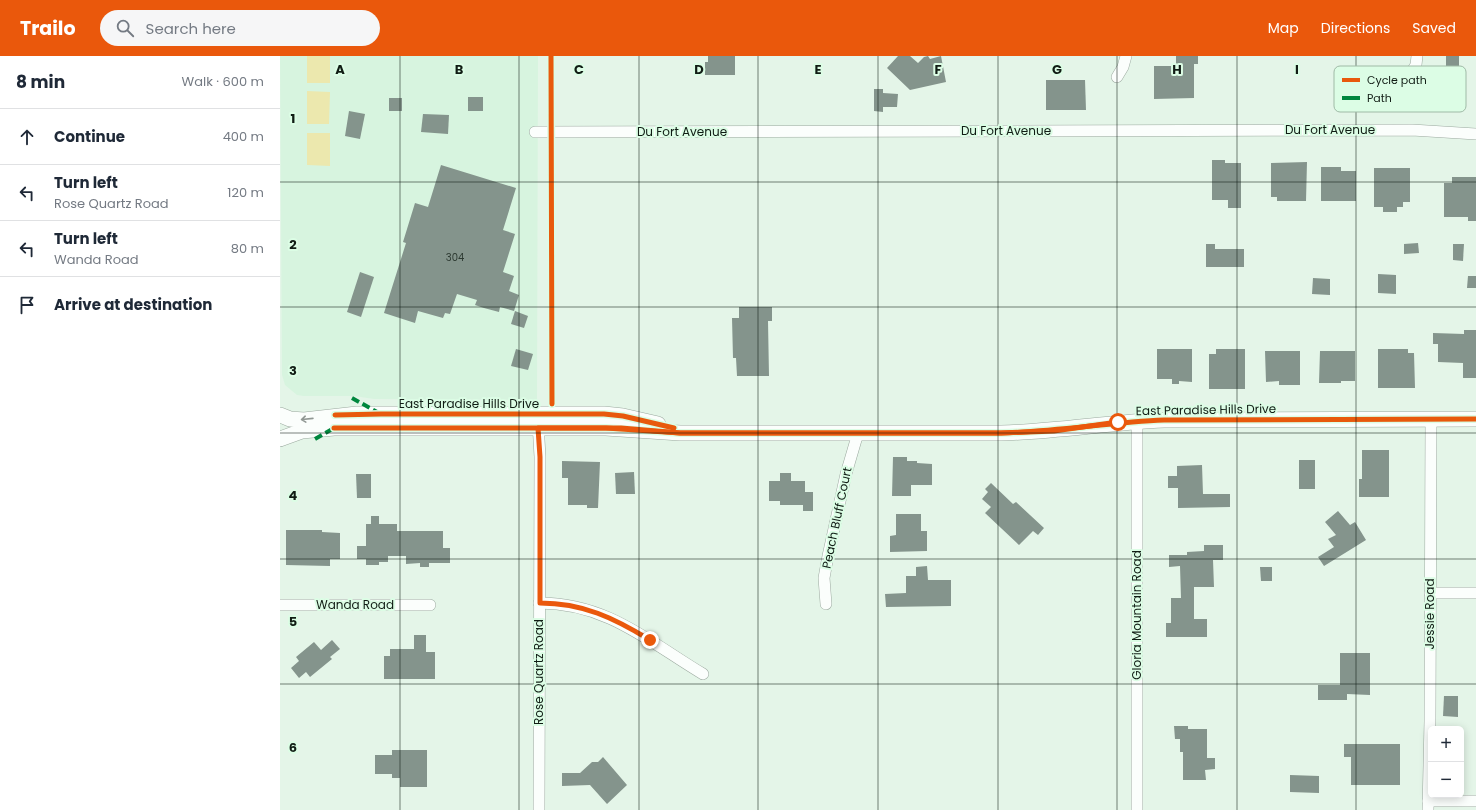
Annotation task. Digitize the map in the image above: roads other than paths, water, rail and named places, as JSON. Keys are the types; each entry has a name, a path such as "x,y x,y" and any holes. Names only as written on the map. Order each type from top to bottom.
{"main road":[{"name":"East Paradise Hills Drive","path":"280,415 290,419 304,420 352,414 509,415 538,421 697,433 1027,433 1137,421 1476,419"},
{"name":"East Paradise Hills Drive","path":"280,439 302,431 319,429 538,421"}],"street":[{"path":"1117,77 1123,67 1126,56"},
{"path":"1415,66 1417,56"},
{"name":"Du Fort Avenue","path":"535,132 1412,130 1476,134"},
{"name":"Jessie Road","path":"1428,806 1431,419"},
{"name":"Rose Quartz Road","path":"538,421 540,457 539,810"},
{"name":"Gloria Mountain Road","path":"1137,421 1137,810"},
{"name":"Peach Bluff Court","path":"826,604 824,578 828,556 846,474 858,433"},
{"path":"1430,593 1476,593"},
{"path":"540,603 565,605 592,610 630,628 703,674"},
{"name":"Wanda Road","path":"280,605 430,605"},
{"path":"1428,806 1476,802"}]}
